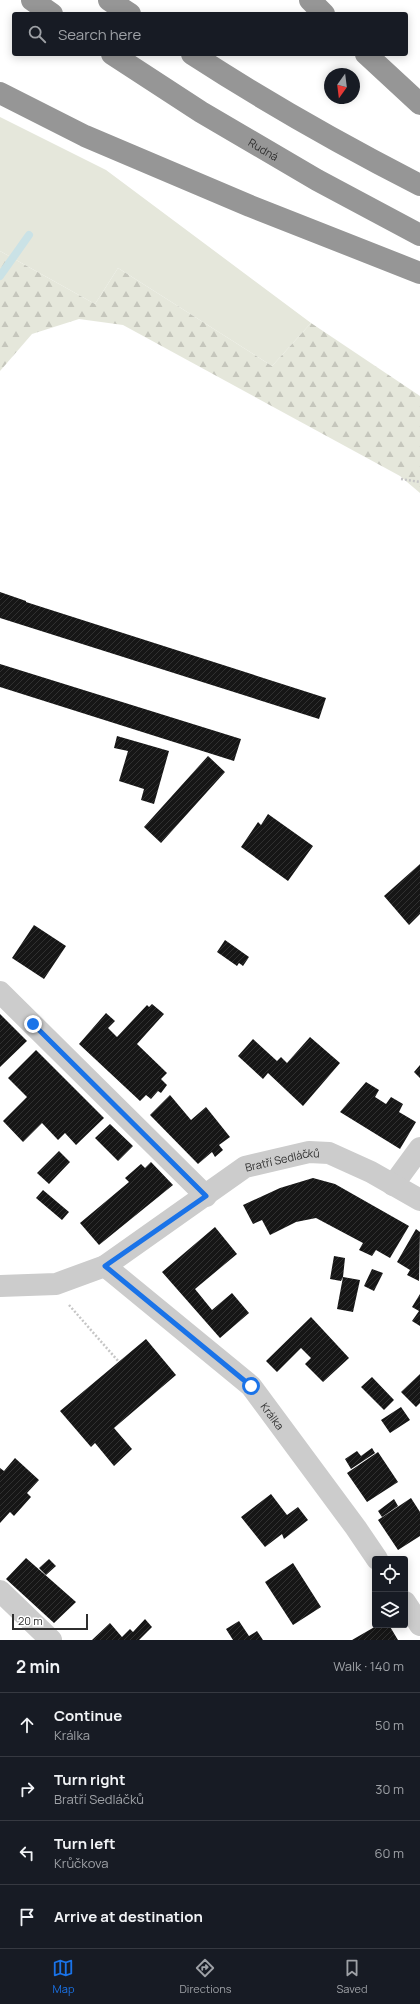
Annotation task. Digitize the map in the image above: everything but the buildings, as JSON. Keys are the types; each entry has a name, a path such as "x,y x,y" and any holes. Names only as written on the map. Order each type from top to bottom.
{"highway":[{"path":"32,0 49,12"},
{"path":"109,0 127,12"},
{"path":"310,0 322,12"},
{"name":"Rudná","path":"115,56 208,116 317,180 420,235"},
{"path":"195,56 229,78 344,145 420,185"},
{"path":"368,56 420,104"},
{"path":"0,93 85,136 250,206 420,274"}],"street":[{"path":"0,992 206,1196"},
{"path":"393,1185 420,1148"},
{"name":"Bratří Sedláčků","path":"0,1286 56,1284 105,1266 245,1167 309,1152 329,1153 371,1172 420,1200"},
{"name":"Králka","path":"105,1266 251,1386 375,1556"},
{"path":"0,1591 51,1640"},
{"path":"408,1607 420,1625"}],"path":[{"path":"401,479 420,482"},
{"path":"56,1284 63,1298 119,1362"}],"green space":[{"path":"0,117 106,170 311,323 272,366 118,268 95,304 0,251"},
{"path":"0,251 95,304 118,268 272,366 311,323 420,396 420,493 400,476 123,325 79,319 32,334 0,371"}],"waterway":[{"path":"0,276 29,235"}],"route":[{"path":"33,1024 206,1196 105,1266 251,1386"}]}
